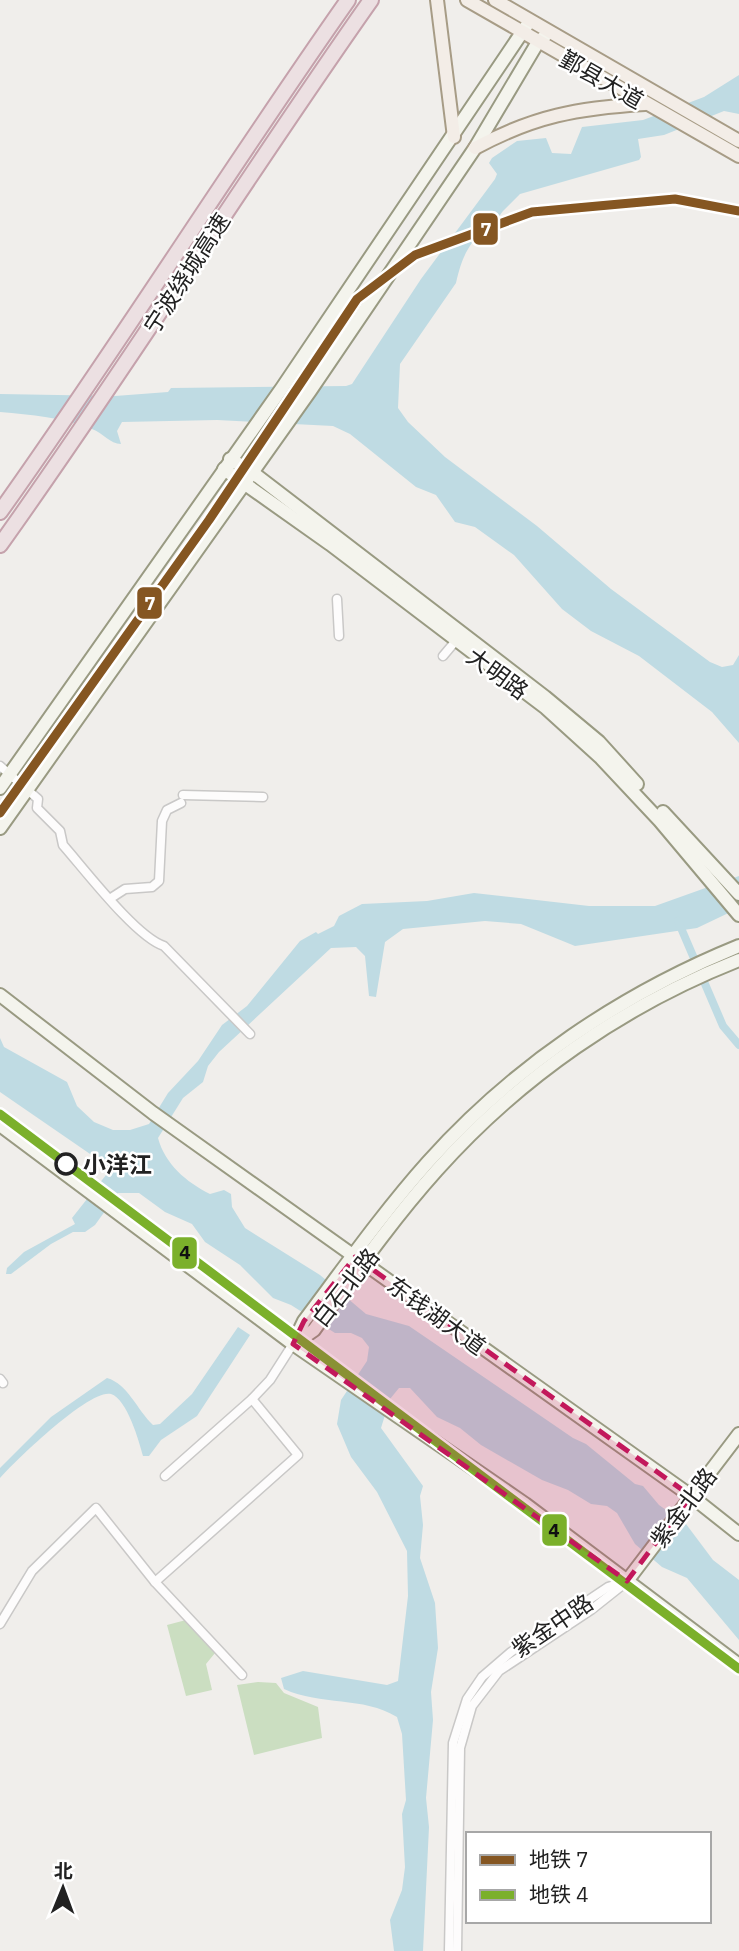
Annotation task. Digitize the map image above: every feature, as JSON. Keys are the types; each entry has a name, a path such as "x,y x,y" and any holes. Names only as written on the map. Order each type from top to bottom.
{"highway":[{"name":"宁波绕城高速","path":"0,512 84,394 263,120 348,0"},
{"name":"宁波绕城高速","path":"0,545 100,404 279,131 371,0"}],"main road":[{"path":"437,0 454,137"},
{"name":"鄞县大道","path":"467,0 739,156"},
{"name":"鄞县大道","path":"495,0 739,141"},
{"path":"0,788 4,771 282,388 454,137 483,87 530,20"},
{"path":"0,828 310,391 475,148 538,42 552,32"},
{"path":"475,148 530,121 592,107 650,106"},
{"name":"大明路","path":"227,464 252,472 546,708 600,757 717,879 739,894"},
{"name":"大明路","path":"227,464 242,484 330,544 458,638"},
{"name":"大明路","path":"717,879 739,915"},
{"name":"白石北路","path":"293,1345 340,1282 437,1170 504,1105 596,1033 680,978 711,964 739,946"},
{"name":"白石北路","path":"711,964 739,960"},
{"path":"0,984 5,999"},
{"name":"东钱湖大道","path":"5,999 173,1128 691,1496 739,1534"},
{"path":"0,1125 293,1345 525,1504 739,1665"},
{"name":"紫金北路","path":"627,1581 739,1434"}],"street":[{"path":"337,599 339,636"},
{"path":"443,656 458,638"},
{"path":"4,771 38,799 37,808 60,831 63,845 152,942 164,946 247,1031"},
{"path":"111,898 125,889 152,887 159,881 162,821 167,810 182,799 263,797"},
{"path":"165,1476 252,1399 270,1380 293,1345"},
{"path":"155,1582 298,1455 252,1399"},
{"path":"0,1624 33,1571 96,1508 155,1582 242,1675"},
{"name":"紫金中路","path":"449,1951 453,1743 467,1699 482,1677 511,1652 608,1587 627,1581"},
{"name":"紫金中路","path":"457,1951 460,1748 472,1706 499,1671 612,1595 627,1581"}],"highlighted area":[{"path":"355,1257 691,1496 627,1581 293,1344 304,1321"}],"green space":[{"path":"186,1620 215,1653 206,1664 212,1690 186,1696 167,1625"},
{"path":"276,1683 284,1693 318,1707 322,1738 254,1755 237,1685"}],"water":[{"path":"739,75 739,114 724,111 664,135 638,139 641,157 639,160 520,194 489,230 483,228 465,254 456,283 400,364 398,408 408,422 445,457 537,526 611,589 710,662 722,667 733,665 739,655 739,743 712,712 639,656 591,631 562,609 514,555 475,527 455,522 436,495 416,487 350,434 333,426 217,420 122,422 117,431 121,444 92,429 70,422 0,412 0,394 115,396 168,392 171,388 352,384 421,279 495,179 497,174 489,163 492,158 517,141 546,138 552,153 571,154 582,127 643,120 704,97"},
{"path":"739,876 739,908 697,928 575,946 521,924 485,921 403,929 385,942 376,997 369,996 365,956 356,947 331,948 219,1052 208,1066 203,1082 183,1098 158,1138 171,1164 185,1178 210,1194 224,1190 231,1194 232,1207 245,1228 320,1275 366,1314 409,1326 573,1438 586,1444 635,1484 643,1486 659,1505 686,1524 713,1560 739,1580 739,1640 687,1578 662,1567 635,1544 617,1513 607,1506 591,1504 568,1490 542,1480 481,1445 460,1428 437,1417 410,1388 399,1388 390,1399 381,1428 423,1486 420,1496 423,1525 420,1558 435,1603 438,1648 431,1692 433,1720 426,1798 429,1827 423,1951 394,1951 390,1920 402,1890 405,1867 402,1814 406,1800 402,1734 397,1717 370,1706 298,1694 284,1689 281,1678 303,1671 387,1685 398,1681 408,1596 407,1551 377,1492 351,1457 337,1424 341,1400 367,1361 369,1347 362,1338 351,1333 335,1333 291,1305 273,1298 240,1265 205,1242 192,1224 165,1212 139,1193 118,1193 95,1225 85,1232 73,1232 51,1244 11,1274 6,1274 7,1268 24,1252 75,1224 72,1218 106,1175 93,1156 0,1092 0,1038 4,1047 67,1082 77,1106 94,1122 113,1130 130,1130 149,1124 168,1093 198,1061 222,1025 247,1006 300,941 334,926 339,916 362,904 427,901 474,893 589,906 655,906"},
{"path":"238,1327 250,1335 197,1416 161,1440 149,1456 143,1456 132,1421 117,1397 111,1394 101,1395 53,1427 0,1478 0,1468 51,1417 107,1378 127,1392 153,1425 160,1424 192,1394"}],"waterway":[{"path":"678,921 723,1026 739,1045"}],"metro line":[{"name":"7","path":"0,813 209,520 357,299 415,255 532,212 675,199 739,211"},
{"name":"4","path":"0,1114 739,1669"}],"place":[{"name":"小洋江","path":"66,1164"}]}
